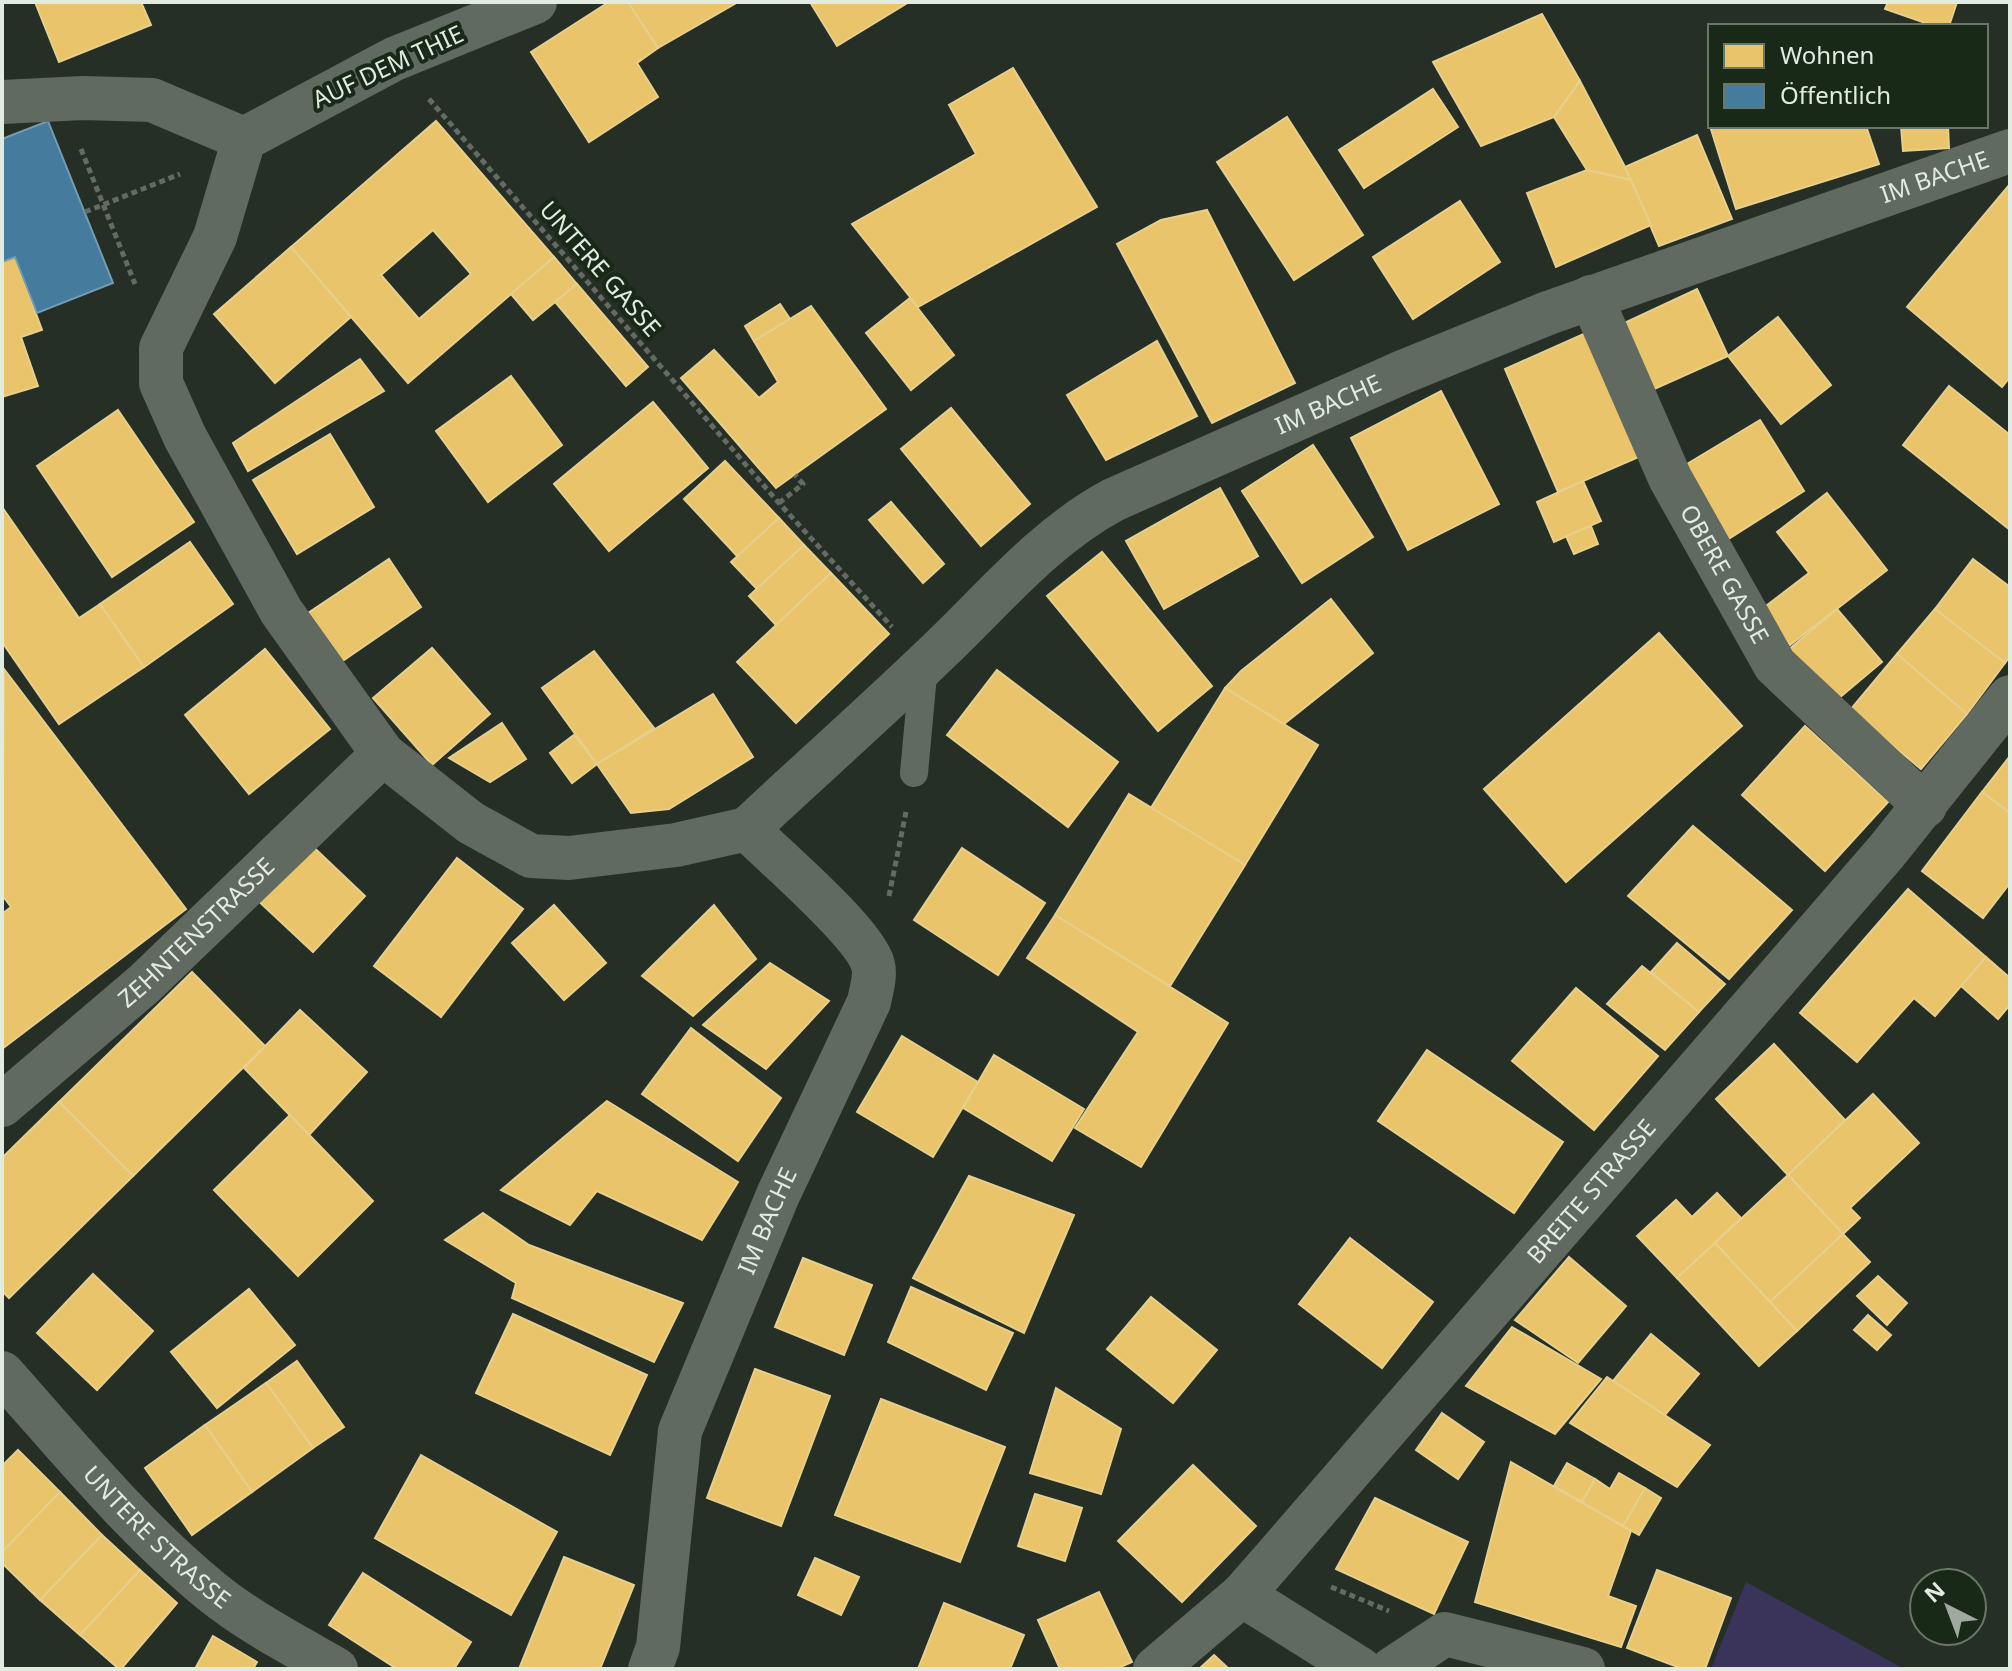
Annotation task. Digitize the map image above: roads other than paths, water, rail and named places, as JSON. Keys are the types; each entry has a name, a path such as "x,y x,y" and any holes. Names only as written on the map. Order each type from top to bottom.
{"street":[{"name":"AUF DEM THIE","path":"244,139 394,59 535,2"},
{"path":"2,102 152,100 244,139 215,237 161,348 161,383 185,437 281,611 383,754 446,805 500,841 531,856 569,858 676,845 747,829"},
{"name":"IM BACHE","path":"650,1669 658,1647 680,1431 778,1195 869,1002 874,968 865,947 847,925 747,829 1047,544 1082,517 1113,500 1403,372 1591,297 2010,151"},
{"name":"OBERE GASSE","path":"1591,297 1670,478 1775,665 1925,806"},
{"name":"BREITE STRASSE","path":"1155,1669 1242,1595 1925,806 2010,697"},
{"name":"ZEHNTENSTRASSE","path":"2,1105 144,984 383,754"},
{"name":"UNTERE STRASSE","path":"2,1373 126,1512 192,1575 251,1621 336,1669"},
{"path":"1242,1595 1360,1669"},
{"path":"1392,1669 1445,1634 1583,1669"}],"lane":[{"path":"914,773 924,664"}]}
